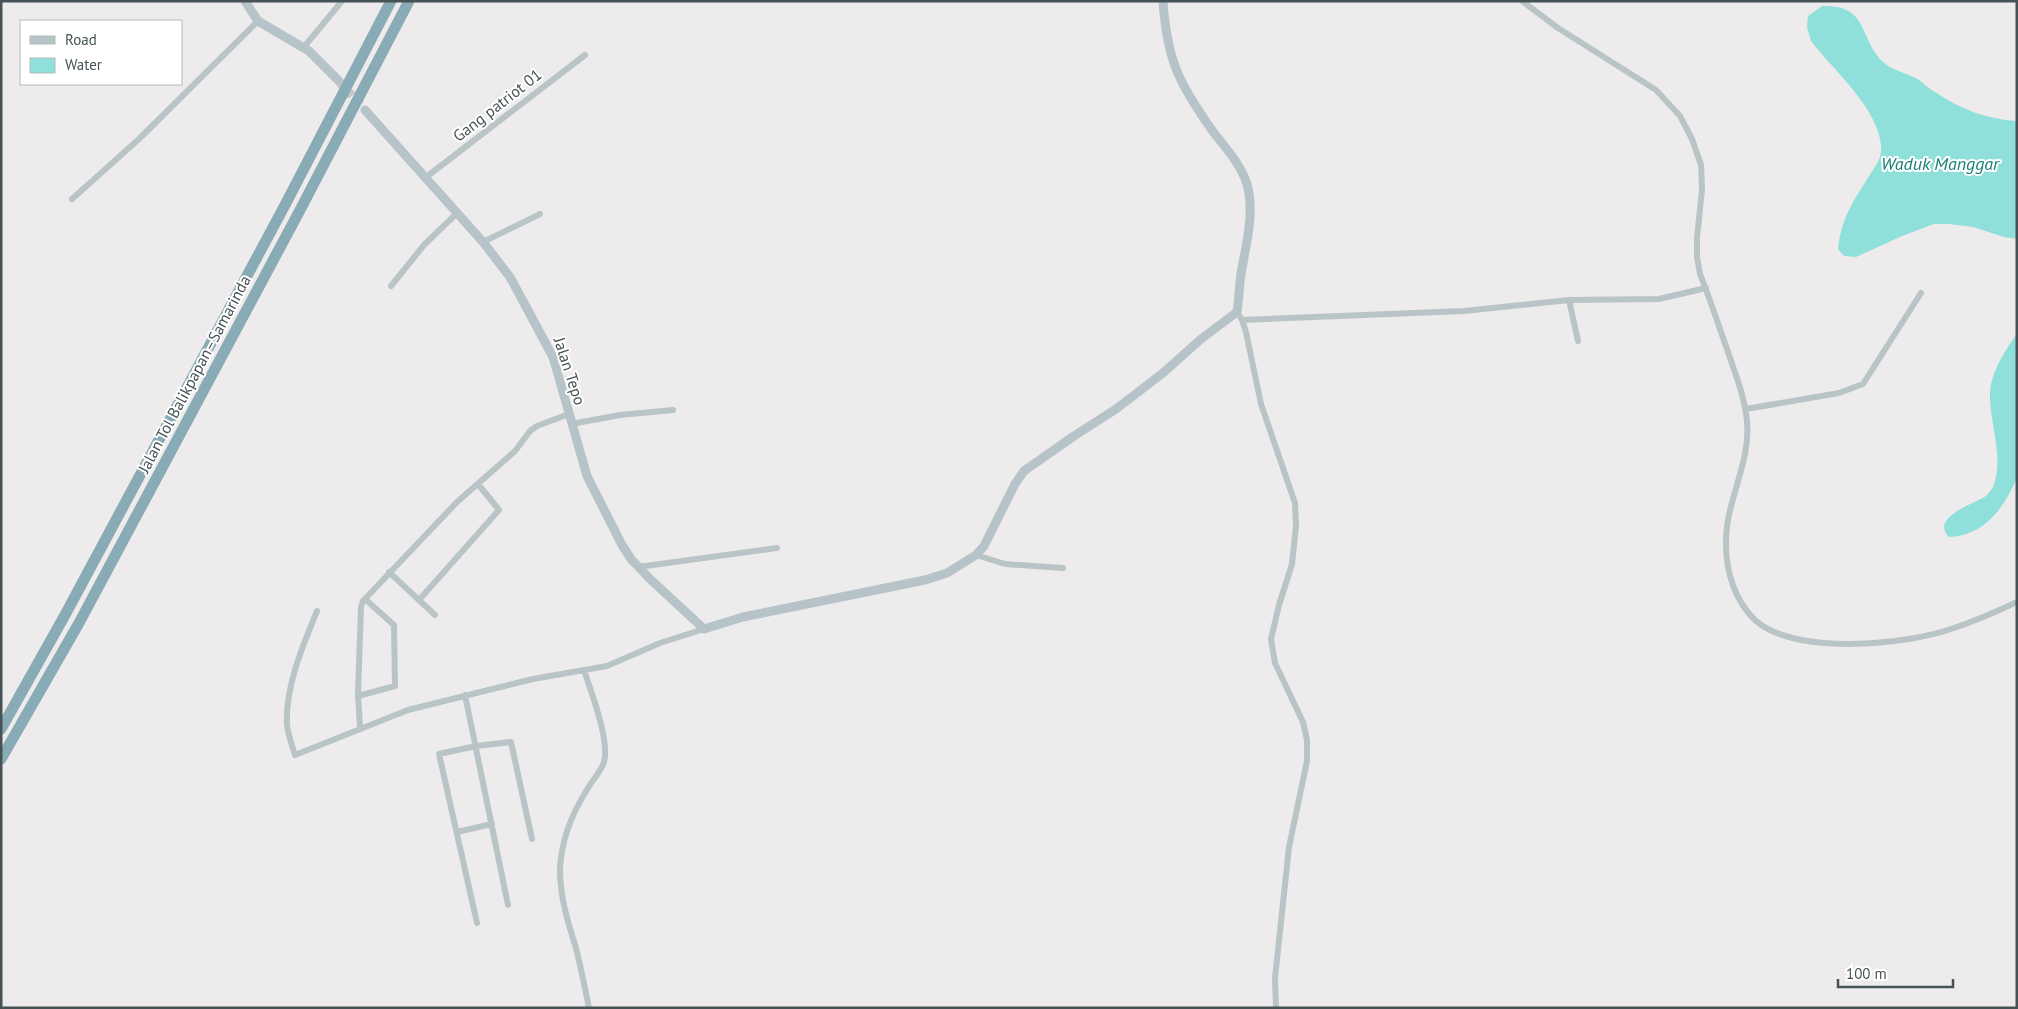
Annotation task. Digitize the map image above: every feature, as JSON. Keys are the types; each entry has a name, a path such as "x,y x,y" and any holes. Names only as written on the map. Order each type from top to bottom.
{"highway":[{"name":"Jalan Tol Balikpapan–Samarinda","path":"1,729 70,606 285,205 391,1"},
{"name":"Jalan Tol Balikpapan–Samarinda","path":"1,759 112,562 294,221 408,1"}],"street":[{"path":"245,1 258,21 304,47 337,79"},
{"path":"304,47 342,1"},
{"path":"1163,1 1171,58 1179,80 1190,99 1236,162 1246,181 1251,205 1240,316 1261,404 1295,503 1296,526 1292,564 1279,604 1271,639 1275,663 1303,722 1307,740 1307,761 1289,847 1275,978 1276,1008"},
{"path":"1522,1 1558,28 1656,90 1680,116 1692,139 1701,165 1702,189 1697,258 1746,409 1747,440 1726,524 1726,546 1732,582 1744,609 1757,622 1791,638 1813,642 1848,644 1926,636 1954,628 2017,602"},
{"path":"72,199 139,139 258,21"},
{"name":"Gang patriot 01","path":"425,178 585,54"},
{"name":"Jalan Tepo","path":"365,110 483,242 510,277 547,342 562,386 583,466 592,488 622,545 638,566 704,629"},
{"path":"391,286 424,245 456,214"},
{"path":"483,242 540,214"},
{"path":"317,611 296,663 288,705 287,724 289,738 295,755 408,710 533,678 607,666 660,643 744,617 925,580 947,573 976,555 984,546 1014,484 1024,471 1116,409 1163,373 1201,340 1240,316 1464,311 1569,300 1659,298 1706,288"},
{"path":"1746,409 1838,392 1863,384 1921,293"},
{"path":"1569,300 1578,341"},
{"path":"571,424 620,415 673,410"},
{"path":"360,728 358,696 361,607 365,599 457,502 515,451 530,431 536,426 569,414"},
{"path":"419,600 499,510 478,484"},
{"path":"638,566 777,548"},
{"path":"976,555 1005,564 1063,568"},
{"path":"389,572 435,615"},
{"path":"358,696 394,686 394,625 365,599"},
{"path":"585,670 601,725 605,745 604,762 572,814 560,869 565,914 582,972 590,1008"},
{"path":"466,694 508,905"},
{"path":"477,923 439,754 508,741 512,744 532,839"},
{"path":"456,832 492,824"}],"water":[{"name":"Waduk Manggar","path":"1822,6 1837,7 1855,16 1874,51 1890,67 1910,75 1933,91 1964,108 1995,118 2017,121 2017,239 1973,227 1934,224 1856,257 1844,256 1838,249 1842,227 1859,192 1880,158 1881,152 1880,137 1866,107 1811,41 1807,27 1808,16"},
{"path":"2017,333 2017,478 1999,510 1982,526 1973,532 1949,537 1944,530 1945,523 1949,517 1986,496 1993,487 1996,476 1997,454 1990,390 1998,364"}],"tunnel":[{"path":"337,79 360,105"}]}
